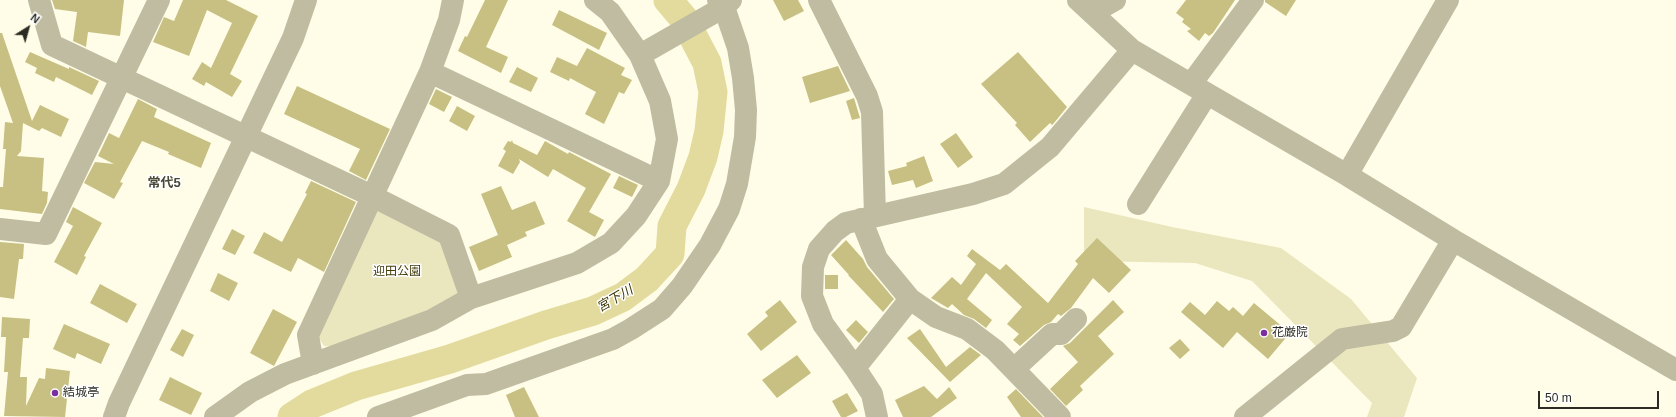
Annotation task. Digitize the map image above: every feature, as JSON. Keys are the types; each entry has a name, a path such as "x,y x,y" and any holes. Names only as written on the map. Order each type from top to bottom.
{"street":[{"path":"39,0 52,45 372,196 448,235 470,298"},
{"path":"0,229 46,234 159,0"},
{"path":"114,417 119,403 293,38 306,0"},
{"path":"313,364 308,335 430,72 449,20 453,0"},
{"path":"215,417 250,392 285,374 432,320 470,298 577,263 611,243 636,216 659,181 667,139 660,101 644,53 610,12 595,0"},
{"path":"819,0 869,101 872,112 868,217 877,259 910,299 936,317 967,329 996,350 1060,417"},
{"path":"1085,6 1115,0"},
{"path":"1138,204 1199,89 1253,0"},
{"path":"1347,175 1448,0"},
{"path":"378,417 467,386 486,384 613,339 662,309 682,286 710,245 729,209 737,184 745,137 746,110 743,78 738,48 723,4 644,53"},
{"path":"1085,6 1132,50 1347,175 1453,240 1676,370"},
{"path":"877,417 872,394 823,324 812,296 812,267 819,249 834,231 846,223 974,194 1004,184 1050,147 1132,50"},
{"path":"430,72 659,181"},
{"path":"1245,417 1342,339 1393,331 1401,327 1453,240"},
{"path":"855,368 910,299"},
{"path":"1014,370 1052,334 1061,334 1076,320"}],"green space":[{"name":"迎田公園","path":"378,207 438,235 461,292 434,310 332,346 324,346 317,335"},
{"path":"1084,207 1172,227 1281,248 1351,299 1417,378 1404,417 1367,417 1372,403 1252,281 1195,263 1084,261"}],"building":[{"path":"52,0 124,0 120,36 88,32 86,47 73,41 77,12 55,9"},
{"path":"183,0 226,0 258,16 230,74 242,81 232,97 206,82 204,86 192,79 202,62 211,68 232,23 207,10 189,56 153,42 164,17 174,21"},
{"path":"485,0 508,0 486,47 508,57 501,73 458,51 465,36 467,37"},
{"path":"773,0 798,0 804,11 784,21"},
{"path":"1186,0 1235,0 1213,33 1209,36 1205,33 1199,41 1187,31 1191,29 1182,22 1184,19 1176,13"},
{"path":"1265,0 1296,0 1286,16 1265,2"},
{"path":"559,10 607,33 599,50 552,25"},
{"path":"0,33 2,33 32,121 40,105 69,119 61,137 42,128 39,131 23,123 21,151 17,156 44,158 42,191 48,192 47,203 42,214 0,209 0,187 3,187 6,149 3,149 5,122 13,123 0,86"},
{"path":"587,48 625,68 621,75 632,80 624,94 619,92 604,124 585,114 596,92 570,78 569,81 550,72 557,57 577,66"},
{"path":"30,52 69,69 69,67 99,81 92,95 56,77 54,82 35,73 37,68 25,62"},
{"path":"1018,52 1067,107 1052,125 1050,123 1030,142 1015,125 1017,123 981,84"},
{"path":"838,66 850,91 810,103 802,77"},
{"path":"517,67 538,78 531,92 509,82"},
{"path":"297,86 390,129 366,180 349,171 360,149 284,114"},
{"path":"436,89 452,97 444,112 429,104"},
{"path":"854,98 860,118 852,120 846,101"},
{"path":"138,99 157,109 154,117 211,143 201,168 168,154 169,152 142,141 120,182 123,183 114,199 84,183 95,162 114,164 98,156 109,133 119,138"},
{"path":"457,106 475,116 467,131 449,121"},
{"path":"956,133 973,157 958,168 940,144"},
{"path":"512,140 513,143 537,155 545,141 568,154 569,152 611,174 589,212 604,220 595,237 567,221 586,188 553,169 548,177 519,159 520,162 513,174 498,166 506,151 503,149 508,141 511,142"},
{"path":"924,156 933,181 916,188 913,180 892,185 888,171 907,166 906,163"},
{"path":"619,176 638,185 632,197 613,188"},
{"path":"311,181 356,202 324,272 298,258 291,272 253,253 264,232 282,242 307,194 305,193"},
{"path":"501,186 512,210 535,201 545,224 525,232 527,236 507,245 512,257 479,271 469,247 498,235 481,194"},
{"path":"73,207 102,223 84,256 86,257 77,275 54,262 73,226 66,222"},
{"path":"232,229 245,236 235,255 222,249"},
{"path":"1097,238 1131,270 1109,293 1093,278 1071,308 1061,316 1058,314 1051,322 1044,325 1020,346 1013,340 1019,334 1007,324 1022,307 986,273 967,299 992,320 986,328 974,319 964,315 952,304 948,308 931,298 952,277 961,285 976,264 967,256 972,249 1000,270 1006,264 1048,303 1078,264 1075,261"},
{"path":"846,240 894,299 883,312 831,255"},
{"path":"0,242 24,244 23,259 19,259 14,299 0,297"},
{"path":"218,273 238,283 229,301 210,291"},
{"path":"825,275 838,275 838,289 825,289"},
{"path":"100,284 137,304 127,323 90,303"},
{"path":"780,300 797,322 761,351 747,334 768,316 765,312"},
{"path":"1113,300 1124,312 1098,336 1114,354 1080,386 1083,390 1066,406 1050,389 1078,362 1063,346 1070,343"},
{"path":"1217,301 1229,311 1233,307 1243,316 1254,303 1290,333 1268,359 1237,332 1223,348 1181,312 1190,302 1205,315"},
{"path":"273,309 297,322 274,366 250,353"},
{"path":"2,317 30,319 29,338 23,338 20,377 27,377 26,406 39,378 45,379 46,368 70,371 65,417 4,416 8,372 4,372 6,337 1,337"},
{"path":"856,320 868,332 859,343 846,330"},
{"path":"64,324 110,344 101,364 77,353 75,359 53,349"},
{"path":"182,329 194,335 183,357 170,350"},
{"path":"920,329 946,367 970,347 981,355 950,382 907,338"},
{"path":"1180,339 1190,350 1180,359 1169,348"},
{"path":"797,355 811,373 777,398 762,380"},
{"path":"170,377 202,393 191,415 159,400"},
{"path":"924,386 937,399 949,387 957,398 931,417 903,417 895,400"},
{"path":"524,387 539,417 515,417 506,395"},
{"path":"1016,389 1043,417 1021,417 1007,397"},
{"path":"847,393 858,411 846,417 841,417 832,401"}],"waterway":[{"name":"宮下川","path":"292,417 312,404 356,386 450,359 546,325 593,311 623,297 647,279 670,254 672,226 691,189 703,157 709,131 713,92 707,63 684,19 668,0"}],"place":[{"name":"花厳院","path":"1264,333"},
{"name":"結城亭","path":"55,393"}],"district":[{"name":"常代5","path":"164,183"}]}
